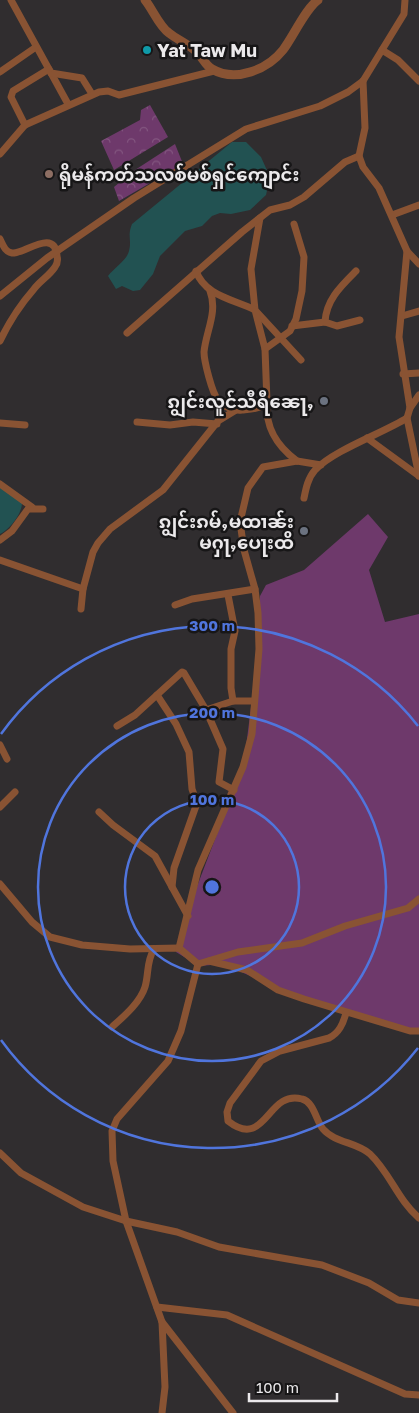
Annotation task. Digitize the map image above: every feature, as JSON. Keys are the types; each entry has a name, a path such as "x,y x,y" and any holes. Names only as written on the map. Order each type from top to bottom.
{"street":[{"path":"11,0 68,104"},
{"path":"144,0 168,33 181,39 214,70"},
{"path":"0,154 25,125 92,94 108,91 119,95 214,70 245,74 272,63 318,0"},
{"path":"0,296 57,252 134,198 246,129 320,106 348,92 363,81 404,14 404,0"},
{"path":"0,72 36,46"},
{"path":"382,50 418,76"},
{"path":"25,125 11,97 13,91 50,71 82,78 92,94"},
{"path":"363,81 365,128 359,156 363,167 379,188 407,251 419,264"},
{"path":"128,333 196,271 270,210 290,205 304,197 345,162 359,156"},
{"path":"392,215 419,205"},
{"path":"260,218 251,269 255,310 266,349 267,424 273,436 286,453 298,461"},
{"path":"266,349 292,326 302,291 304,257 294,224"},
{"path":"0,239 6,250 11,253 16,253 42,243 50,245 57,252 57,264 22,302 0,341"},
{"path":"407,251 399,337 403,374 410,408"},
{"path":"196,271 199,282 210,291 255,310 301,360"},
{"path":"325,322 325,312 331,298 356,271"},
{"path":"210,291 214,302 204,353 218,400 236,410 257,409 267,402"},
{"path":"402,316 419,311"},
{"path":"292,326 325,322 337,326 360,320"},
{"path":"403,374 419,373"},
{"path":"419,395 410,408 407,418 419,476"},
{"path":"81,608 83,589 93,552 98,543 110,529 163,490 217,424 236,410"},
{"path":"304,498 307,482 321,465 367,438 407,418"},
{"path":"137,422 170,425 193,422 217,424"},
{"path":"0,423 26,424"},
{"path":"367,438 419,476"},
{"path":"179,948 198,870 234,790 243,767 252,734 258,649 255,589 244,550 240,522 248,488 263,466 298,461 321,465"},
{"path":"0,484 32,507 43,509"},
{"path":"0,540 12,531 28,509 32,507"},
{"path":"0,560 83,589"},
{"path":"175,606 192,599 228,595 255,589"},
{"path":"228,595 235,631 231,649 233,701"},
{"path":"117,726 135,715 179,673 184,673 206,710 223,749 219,782 234,790"},
{"path":"156,695 176,724 189,752 192,789 197,803 174,868 172,887"},
{"path":"206,710 233,701 253,701"},
{"path":"0,745 7,760"},
{"path":"0,807 16,792"},
{"path":"99,812 112,826 155,856 188,916"},
{"path":"0,884 32,922 50,936 82,945 154,949 179,948 198,964"},
{"path":"198,964 238,952 302,943 345,926 408,908 419,899"},
{"path":"112,1028 141,996 145,987 148,960 154,949"},
{"path":"209,961 247,970 278,990 346,1013 410,1031 419,1031"},
{"path":"162,1413 165,1387 162,1322 126,1221 111,1145 112,1131 117,1119 168,1061 181,1031 198,964"},
{"path":"346,1013 343,1024 335,1035 280,1051 260,1061 230,1103 227,1112 228,1121 242,1129 250,1129 263,1124 278,1103 294,1098 304,1099 308,1102 322,1128 328,1134 360,1146 372,1156 404,1204 419,1218"},
{"path":"0,1153 21,1173 76,1203 126,1221 177,1232 220,1247 322,1265 369,1283 398,1300 419,1303"},
{"path":"157,1307 227,1315 405,1394 419,1395"},
{"path":"162,1322 233,1413"}],"green space":[{"path":"150,105 168,137 114,170 101,141 140,120 141,110"},
{"path":"175,144 183,164 119,201 114,187 135,170"},
{"path":"368,514 388,537 369,570 385,622 419,614 419,1029 382,1025 275,987 223,964 199,966 176,952 185,918 244,763 260,635 260,596 266,585 304,570"}],"water":[{"path":"232,142 246,142 261,157 270,177 266,195 250,210 231,214 220,213 212,216 202,226 185,231 160,256 153,274 140,290 133,291 122,286 116,289 108,276 128,254 132,224"},
{"path":"0,487 22,501 22,506 15,520 0,534"}],"place":[{"name":"Yat Taw Mu","path":"147,50"},
{"name":"ရိုမန်ကတ်သလစ်မစ်ရှင်ကျောင်း","path":"49,174"},
{"name":"ၵျွင်းလူင်သီရီၼေႃႇ","path":"324,401"},
{"name":"ၵျွင်းၵမ်ႇမထၢၼ်း မႁႃႇပေႃးထိ","path":"304,531"}]}
